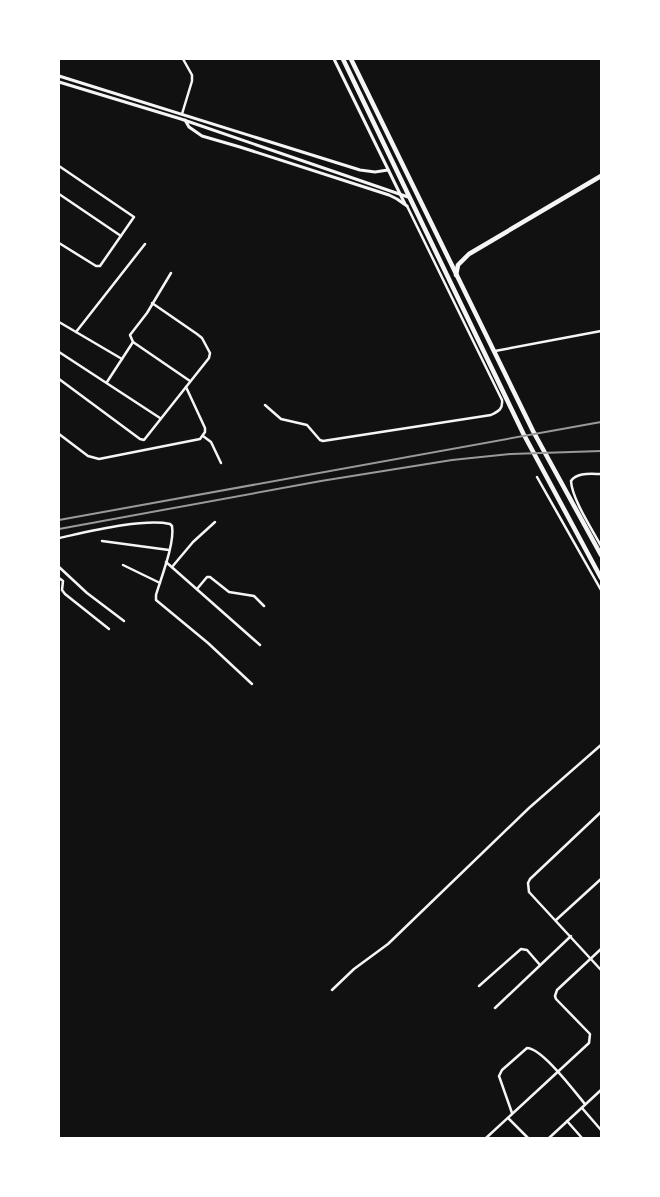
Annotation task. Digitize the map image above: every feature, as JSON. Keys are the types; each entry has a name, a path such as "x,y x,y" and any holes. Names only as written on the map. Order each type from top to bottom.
{"main road":[{"path":"342,59 522,433 601,578"},
{"path":"351,59 533,431 601,555"},
{"path":"456,275 458,265 469,254 601,176"}],"street":[{"path":"182,114 192,81 192,76 183,59"},
{"path":"264,404 281,419 306,425 320,440 324,441 491,415 502,406 502,400 334,59"},
{"path":"59,76 360,170 375,172 388,170"},
{"path":"59,82 187,121 408,196"},
{"path":"187,121 189,127 202,136 389,195 397,198 407,206"},
{"path":"59,166 134,216 134,219 102,264 98,266 59,243"},
{"path":"59,194 122,236"},
{"path":"76,332 145,244"},
{"path":"171,273 130,335 133,342 190,381"},
{"path":"59,379 144,440 209,358 210,352 198,334 152,303"},
{"path":"59,322 122,358"},
{"path":"494,351 601,331"},
{"path":"107,382 133,342"},
{"path":"59,352 160,418"},
{"path":"59,434 88,456 99,459 196,440 203,436 205,428 186,387"},
{"path":"203,436 211,442 221,463"},
{"path":"601,474 574,476 571,481 571,487 585,518 601,546"},
{"path":"536,477 601,590"},
{"path":"172,567 192,542 215,522"},
{"path":"59,538 121,526 152,523 170,524 173,529 156,600 208,643 252,684"},
{"path":"102,541 169,550"},
{"path":"166,562 260,645"},
{"path":"123,566 160,583"},
{"path":"59,567 87,593 124,621"},
{"path":"197,589 210,577 229,592 254,596 264,606"},
{"path":"59,578 63,581 62,590 65,594 108,629"},
{"path":"332,990 354,969 388,944 529,808 601,745"},
{"path":"601,812 528,883 529,892 601,970"},
{"path":"556,920 601,879"},
{"path":"495,1008 571,936"},
{"path":"479,986 522,949 527,950 540,966"},
{"path":"486,1138 589,1043 591,1039 590,1034 556,999 556,993 601,949"},
{"path":"512,1113 499,1076 502,1070 527,1048 532,1048 558,1072 585,1104"},
{"path":"549,1138 601,1090"},
{"path":"582,1108 601,1130"},
{"path":"508,1118 528,1138"},
{"path":"567,1121 582,1138"}],"railway":[{"path":"59,520 601,422"},
{"path":"59,529 321,481 452,460 511,454 601,451"}]}
